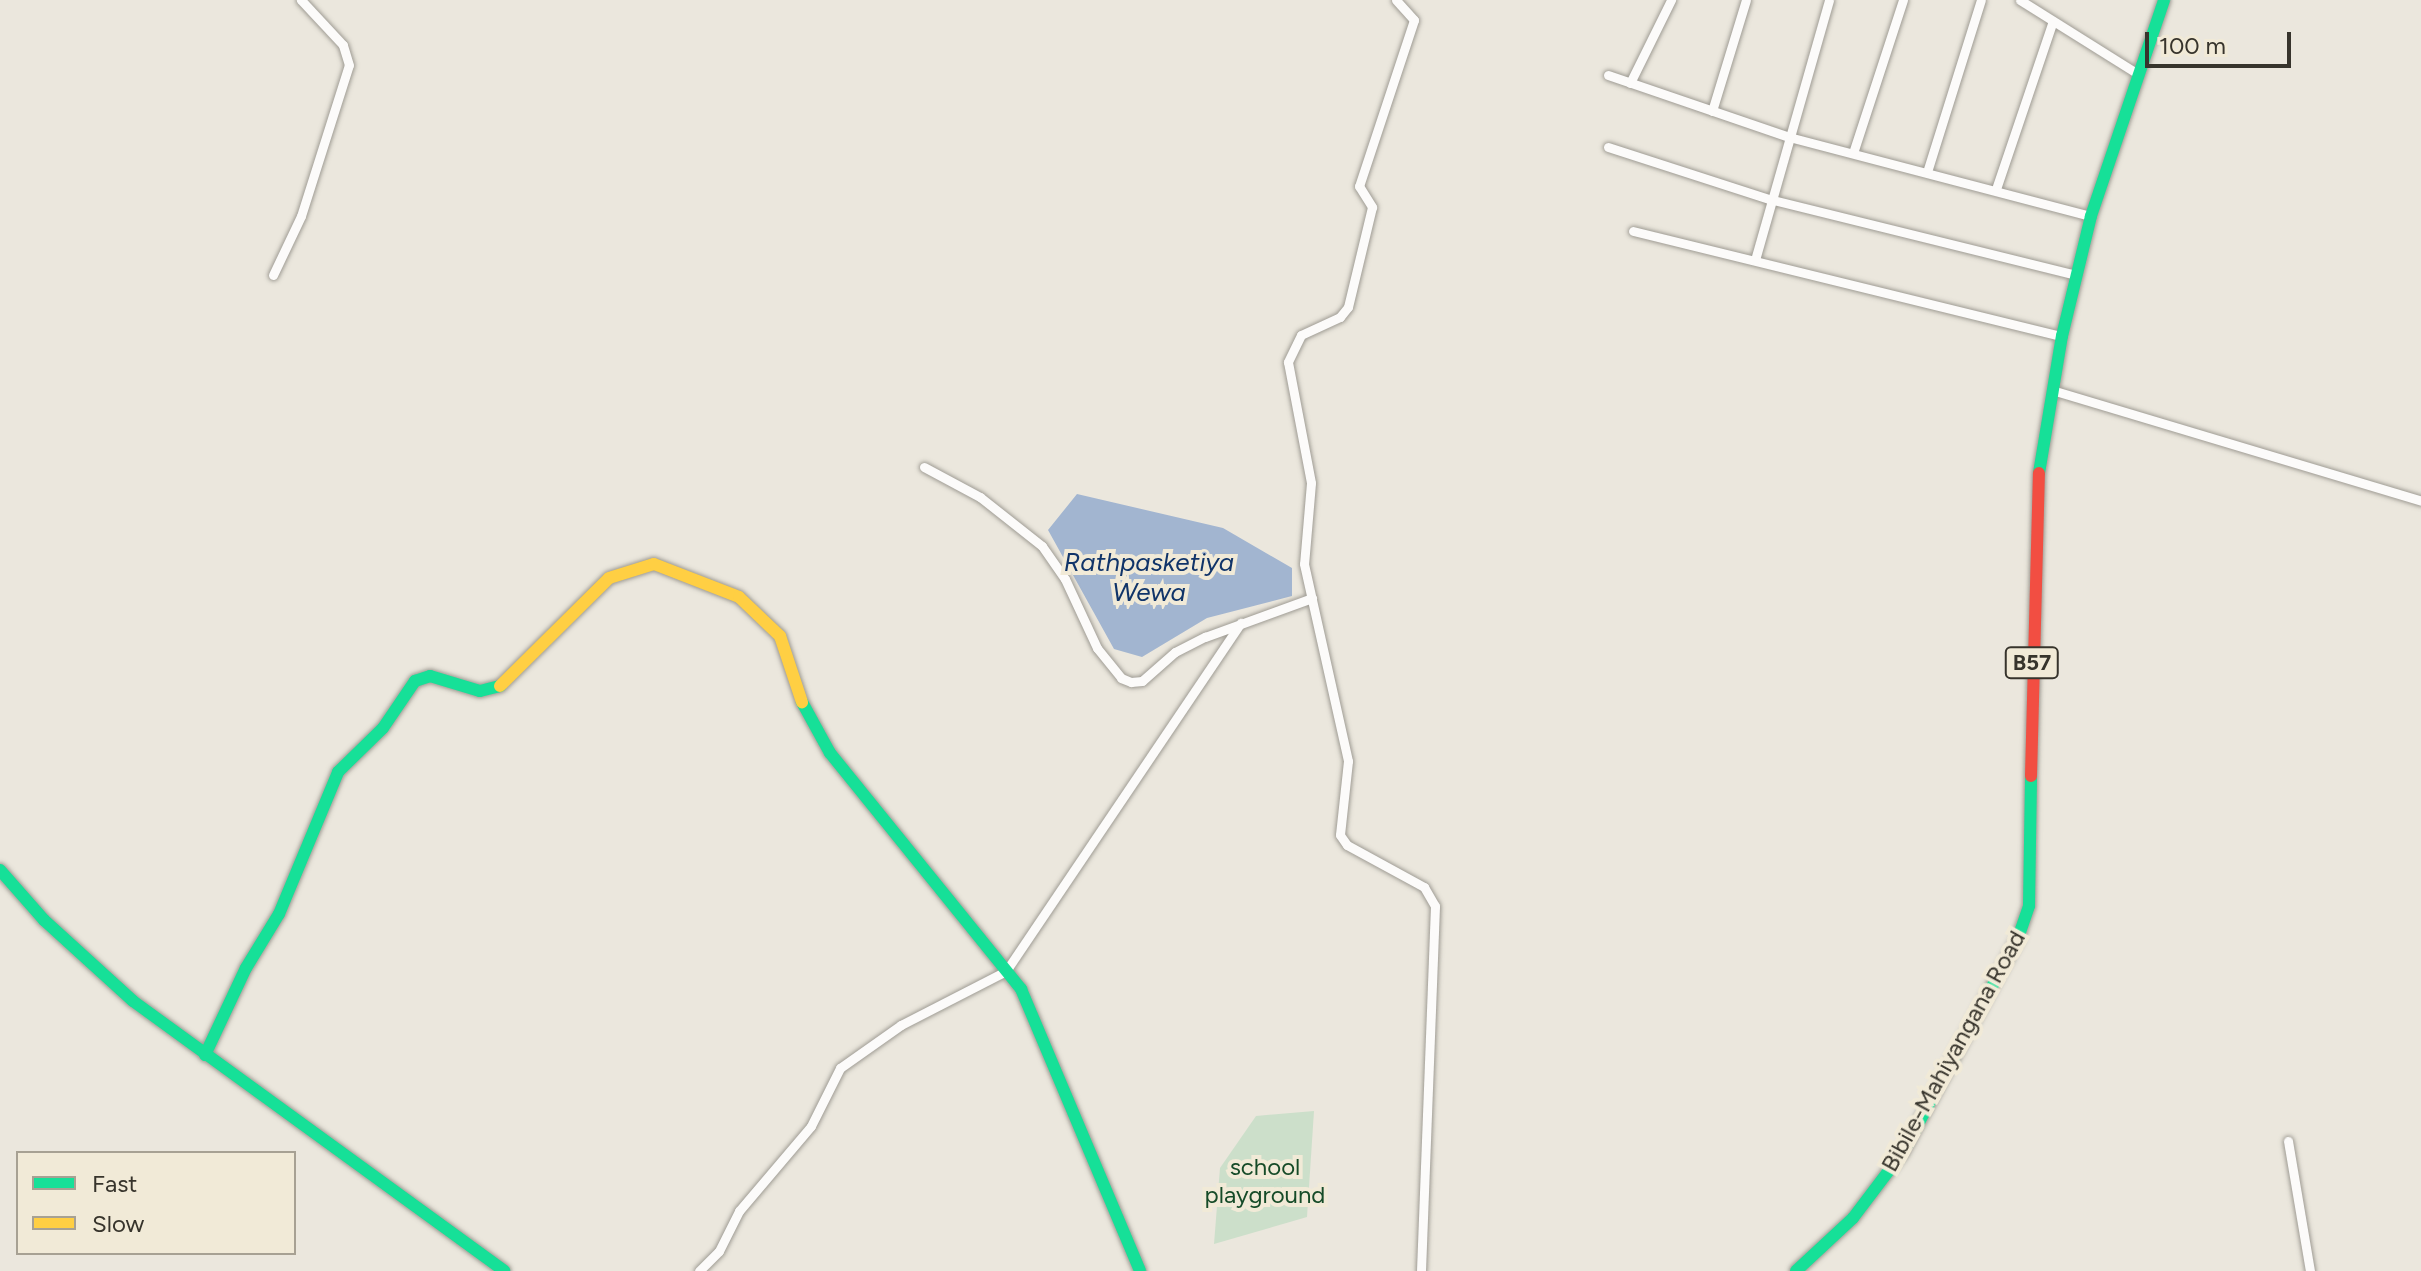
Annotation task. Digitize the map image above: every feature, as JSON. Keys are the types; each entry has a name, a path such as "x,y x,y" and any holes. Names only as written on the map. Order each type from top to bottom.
{"street":[{"path":"273,275 301,216 349,65 343,45 301,0"},
{"path":"1396,0 1414,20 1359,186 1372,207 1348,307 1340,317 1301,335 1288,362 1311,483 1304,564 1348,761 1340,835 1347,845 1424,887 1435,906 1421,1271"},
{"path":"1630,83 1671,0"},
{"path":"1712,111 1746,0"},
{"path":"1755,260 1769,199 1829,0"},
{"path":"1853,153 1903,0"},
{"path":"1927,172 1981,0"},
{"path":"2020,0 2138,74"},
{"name":"Bibile-Mahiyangana Road","path":"1796,1271 1853,1218 1903,1152 2018,938 2029,906 2037,482 2062,336 2091,216 2164,0"},
{"path":"1996,189 2053,21"},
{"path":"1608,75 1789,137 2091,216"},
{"path":"1608,147 1769,199 2077,275"},
{"path":"1633,231 2062,336"},
{"path":"2052,390 2421,501"},
{"path":"924,467 980,497 1042,546 1065,579 1097,648 1121,678 1142,681 1175,652 1241,623 1312,598"},
{"path":"205,1055 246,968 279,914 338,772 383,728 415,681 430,676 480,691 500,686 609,578 639,565 687,574 739,597 767,619 780,636 803,705 830,753 1021,989 1097,1161 1140,1271"},
{"path":"699,1271 719,1251 739,1211 811,1126 840,1068 901,1025 1006,969 1241,623"},
{"path":"0,870 44,920 133,1001 504,1271"},
{"path":"2288,1141 2310,1271"}],"green space":[{"name":"school playground","path":"1314,1111 1307,1217 1214,1244 1220,1168 1256,1116"}],"water":[{"name":"Rathpasketiya Wewa","path":"1077,494 1223,528 1292,568 1292,596 1207,618 1142,657 1114,649 1048,530"}],"traffic: fast":[{"path":"2039,473 2062,336 2091,216 2164,0"},
{"path":"205,1055 246,968 279,914 338,772 383,728 415,681 430,676 480,691 500,686"},
{"path":"802,702 830,753 1021,989 1140,1271"},
{"path":"1796,1271 1853,1218 1903,1152 2018,938 2029,906 2031,776"},
{"path":"0,870 44,920 133,1001 504,1271"}],"traffic: slow":[{"path":"500,686 609,578 654,564 739,597 780,636 802,702"}],"traffic: jam":[{"path":"2031,776 2039,473"}]}
